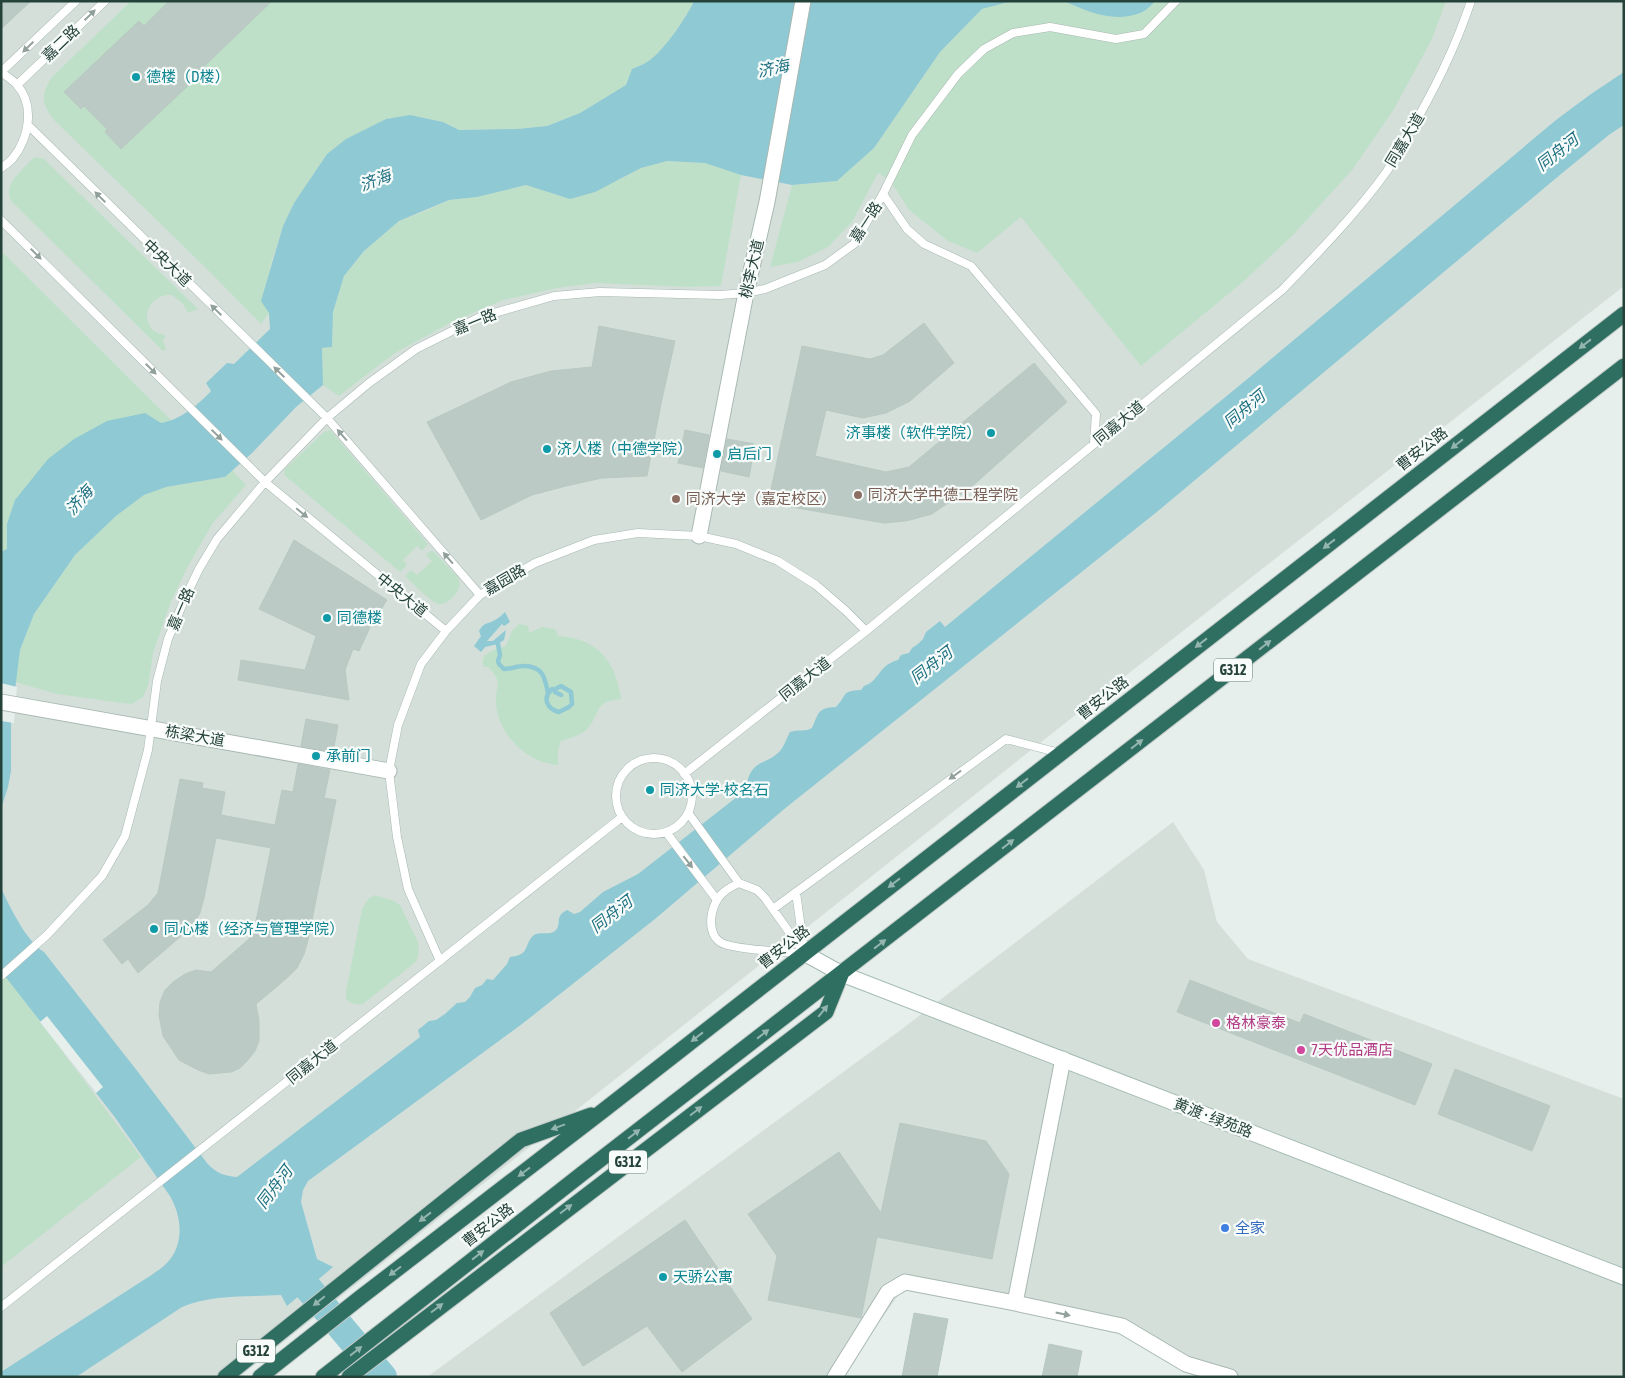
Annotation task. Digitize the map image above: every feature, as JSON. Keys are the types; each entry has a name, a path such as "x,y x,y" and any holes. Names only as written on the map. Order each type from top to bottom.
{"highway":[{"name":"曹安公路","path":"260,1377 1624,314"},
{"name":"曹安公路","path":"325,1375 1624,366"},
{"name":"曹安公路","path":"348,1377 826,1012 842,974"},
{"name":"曹安公路","path":"224,1377 521,1140 604,1110"}],"street":[{"name":"桃李大道","path":"699,536 746,293 769,193 803,1"},
{"name":"栋梁大道","path":"1,702 389,771"},
{"name":"黄渡 • 绿苑路","path":"804,953 842,974 1624,1278"},
{"path":"1015,1303 1062,1059"},
{"path":"835,1377 888,1292 905,1282 1122,1326 1186,1364 1230,1377"}],"lane":[{"name":"嘉二路","path":"1,72 76,1"},
{"name":"嘉二路","path":"17,85 105,1"},
{"name":"嘉一路","path":"1,976 47,935 102,876 126,836 136,800 151,728 157,682 168,639 199,569 217,539 265,482 327,418 369,383 416,348 480,317 554,296 600,292 720,295 746,293 764,290 825,265 854,244 883,194 912,135 958,74 984,49 1013,34 1050,27 1116,39 1144,34 1176,1"},
{"name":"同嘉大道","path":"684,774 866,632 1282,290 1311,261 1387,171 1420,116 1459,37 1471,1"},
{"path":"1,72 17,85 25,99 28,112 28,125 23,144 12,160 1,168"},
{"name":"中央大道","path":"28,125 327,418"},
{"path":"883,194 907,230 924,244 971,266 1096,414 1094,444"},
{"name":"中央大道","path":"1,220 265,482 446,631"},
{"path":"327,418 480,595"},
{"name":"嘉园路","path":"440,961 408,888 397,837 389,771 398,725 421,664 446,631 480,595 535,563 594,540 638,533 699,536 736,544 778,561 816,585 846,611 866,632"},
{"path":"772,908 1006,739 1060,753"},
{"path":"650,758 663,759 675,764 684,774 689,784 691,794 688,814 674,828 666,832 654,834 642,832 631,826 622,817 617,805 616,792 619,780 627,769 638,761 650,758"},
{"path":"688,814 739,883 757,890 804,953"},
{"name":"同嘉大道","path":"1,1307 622,817"},
{"path":"666,832 716,900"},
{"path":"739,883 725,890 716,900 711,921 712,931 720,942 741,948 804,953"},
{"path":"796,892 804,953"}],"shaded area":[{"name":"同济大学（嘉定校区）","path":"1,1 1624,1 1624,286 1078,713 239,1377 1,1377"},
{"path":"1173,822 1204,870 1217,922 1248,959 1624,1099 1624,1377 1230,1377 1122,1326 911,1285 900,1293 840,1377 427,1377 902,1029"}],"green space":[{"path":"131,1 694,1 681,24 662,49 648,61 632,69 626,85 580,113 547,126 517,129 459,130 443,122 410,115 386,119 346,139 327,154 294,203 283,226 270,267 269,313 261,324 55,121 47,109 44,94 53,76"},
{"path":"1012,1 1446,1 1432,39 1394,109 1353,169 1292,236 1244,281 1141,366 1021,217 977,253 948,241 909,210 890,180 878,173 852,222 828,247 798,262 770,267 792,185 837,181 874,148 940,52 982,9"},
{"path":"36,157 44,159 198,309 188,313 183,304 172,295 165,295 153,302 147,312 147,319 154,331 166,336 163,340 166,350 163,351 11,201 9,195 11,183"},
{"path":"667,161 705,163 741,175 721,286 689,287 595,283 557,288 503,300 452,322 395,353 339,396 323,385 322,348 332,347 333,312 344,276 364,251 399,221 449,200 477,197 526,185 570,199 619,180 641,168"},
{"path":"1,251 172,421 161,423 7,524 7,549 1,552"},
{"path":"330,430 428,544 422,551 417,546 403,560 407,565 400,572 284,475 285,469 324,432"},
{"path":"232,470 246,485 213,523 187,568 170,604 153,653 148,686 143,697 132,704 122,703 57,694 15,682 20,650 34,614 75,555 116,516 144,495 166,487 225,477"},
{"path":"432,550 458,577 460,582 459,589 455,595 444,604 435,603 405,576 411,570 417,575 432,561 426,555"},
{"path":"519,624 528,626 529,633 542,627 555,629 558,636 584,641 603,654 615,674 621,699 612,700 601,706 587,729 561,741 558,750 558,765 543,762 530,756 522,751 509,737 497,712 496,697 498,684 496,677 488,667 484,667 483,658 485,655 506,646 512,631"},
{"path":"375,895 400,905 418,942 419,950 417,961 363,1004 356,1004 346,999 346,992 362,909 369,898"},
{"path":"4,973 141,1157 1,1267 1,976"}],"water":[{"name":"济海","path":"694,1 1012,1 982,9 940,52 874,148 837,181 792,185 741,175 705,163 667,161 641,168 595,192 570,199 526,185 477,197 449,200 399,221 364,251 344,276 333,312 332,347 322,348 323,385 296,407 252,453 225,477 166,487 144,495 116,516 75,555 34,614 20,650 11,722 11,771 1,809 1,552 7,549 7,524 15,500 48,459 74,439 107,421 145,413 161,423 182,415 211,391 206,383 227,363 234,364 270,329 269,313 261,301 283,226 294,203 327,154 346,139 386,119 410,115 443,122 459,130 517,129 547,126 580,113 626,85 632,69 648,61 662,49 681,24"},
{"path":"1064,1 1156,1 1142,12 1121,17 1101,15"},
{"name":"同舟河","path":"1624,72 1624,125 1561,174 1158,511 783,810 655,919 522,1024 308,1181 303,1190 301,1202 317,1259 333,1267 287,1306 281,1295 205,1300 182,1307 76,1377 1,1377 1,1372 163,1267 176,1248 180,1231 177,1213 170,1196 114,1116 1,971 1,888 25,932 37,947 44,952 207,1163 220,1173 237,1177 420,1037 418,1030 429,1021 436,1020 457,1003 465,1002 475,988 482,985 487,979 493,980 507,964 510,957 523,953 534,935 554,932 558,927 559,918 567,910 574,914 580,912 603,892 638,874 742,793 752,771 780,751 790,732 812,728 822,710 836,707 845,694 850,691 861,690 873,681 882,669 891,662 898,660 901,655 909,653 923,639 926,632 940,621 945,627 1251,376 1556,120"},
{"path":"505,612 510,622 504,626 502,624 487,641 493,641 506,630 504,640 498,644 485,647 481,652 474,646 481,636 479,631 485,624"}],"pier":[{"path":"1,683 17,687 14,723 1,721"},
{"path":"47,1016 103,1087 96,1093 40,1022"}],"building":[{"path":"1,1 31,1 1,29"},
{"name":"德楼（D楼）","path":"169,1 272,1 192,78 194,80 121,149 105,132 107,129 84,106 81,109 64,92 139,21 144,26"},
{"name":"济事楼（软件学院）","path":"924,323 954,363 910,401 886,413 863,418 826,410 815,456 886,472 909,467 1034,363 1067,402 970,488 932,514 906,521 884,523 768,503 802,346 870,359 883,355"},
{"name":"济人楼（中德学院）","path":"599,326 675,341 647,476 602,478 532,495 481,520 427,422 511,382 551,371 592,367"},
{"path":"685,430 709,435 703,468 678,463"},
{"path":"727,439 755,444 749,477 721,471"},
{"name":"同德楼","path":"294,540 387,600 371,625 359,651 353,649 345,670 349,700 238,680 241,660 305,670 316,636 259,609"},
{"path":"306,719 338,725 333,752 301,746"},
{"name":"同心楼（经济与管理学院）","path":"298,764 330,770 324,798 336,800 304,954 297,968 256,1004 259,1020 259,1041 255,1051 240,1068 231,1072 209,1074 179,1060 163,1036 159,1015 160,1002 165,990 173,982 185,974 196,970 211,972 249,939 255,926 271,848 216,838 200,913 187,931 138,973 128,959 122,964 103,940 148,905 158,893 180,779 203,783 202,788 225,792 221,815 275,825 282,790 293,792"},
{"path":"1190,980 1300,1023 1304,1014 1432,1064 1415,1105 1177,1012"},
{"path":"1455,1069 1550,1106 1532,1151 1438,1114"},
{"path":"900,1123 986,1141 1009,1174 992,1259 877,1237 861,1318 768,1300 777,1256 748,1214 839,1152 881,1213"},
{"name":"天骄公寓","path":"685,1220 752,1319 682,1372 647,1326 583,1366 550,1313"},
{"path":"914,1313 948,1319 937,1377 902,1377"},
{"path":"1049,1344 1082,1351 1077,1377 1042,1377"}],"waterway":[{"path":"498,644 500,655 498,661 504,669 524,666 535,668 542,674 548,693"},
{"path":"561,686 571,692 572,704 559,712 549,706 547,696 552,689 555,690 561,686"},
{"path":"555,690 555,692 561,695"},
{"path":"280,1263 308,1288 383,1377"}],"place":[{"name":"德楼（D楼）","path":"136,77"},
{"name":"济事楼（软件学院）","path":"991,433"},
{"name":"济人楼（中德学院）","path":"547,449"},
{"name":"启后门","path":"717,454"},
{"name":"同济大学中德工程学院","path":"858,495"},
{"name":"同济大学（嘉定校区）","path":"676,499"},
{"name":"同德楼","path":"327,618"},
{"name":"承前门","path":"316,756"},
{"name":"同济大学-校名石","path":"650,790"},
{"name":"同心楼（经济与管理学院）","path":"154,929"},
{"name":"格林豪泰","path":"1216,1023"},
{"name":"7天优品酒店","path":"1301,1050"},
{"name":"全家","path":"1225,1228"},
{"name":"天骄公寓","path":"663,1277"}]}
